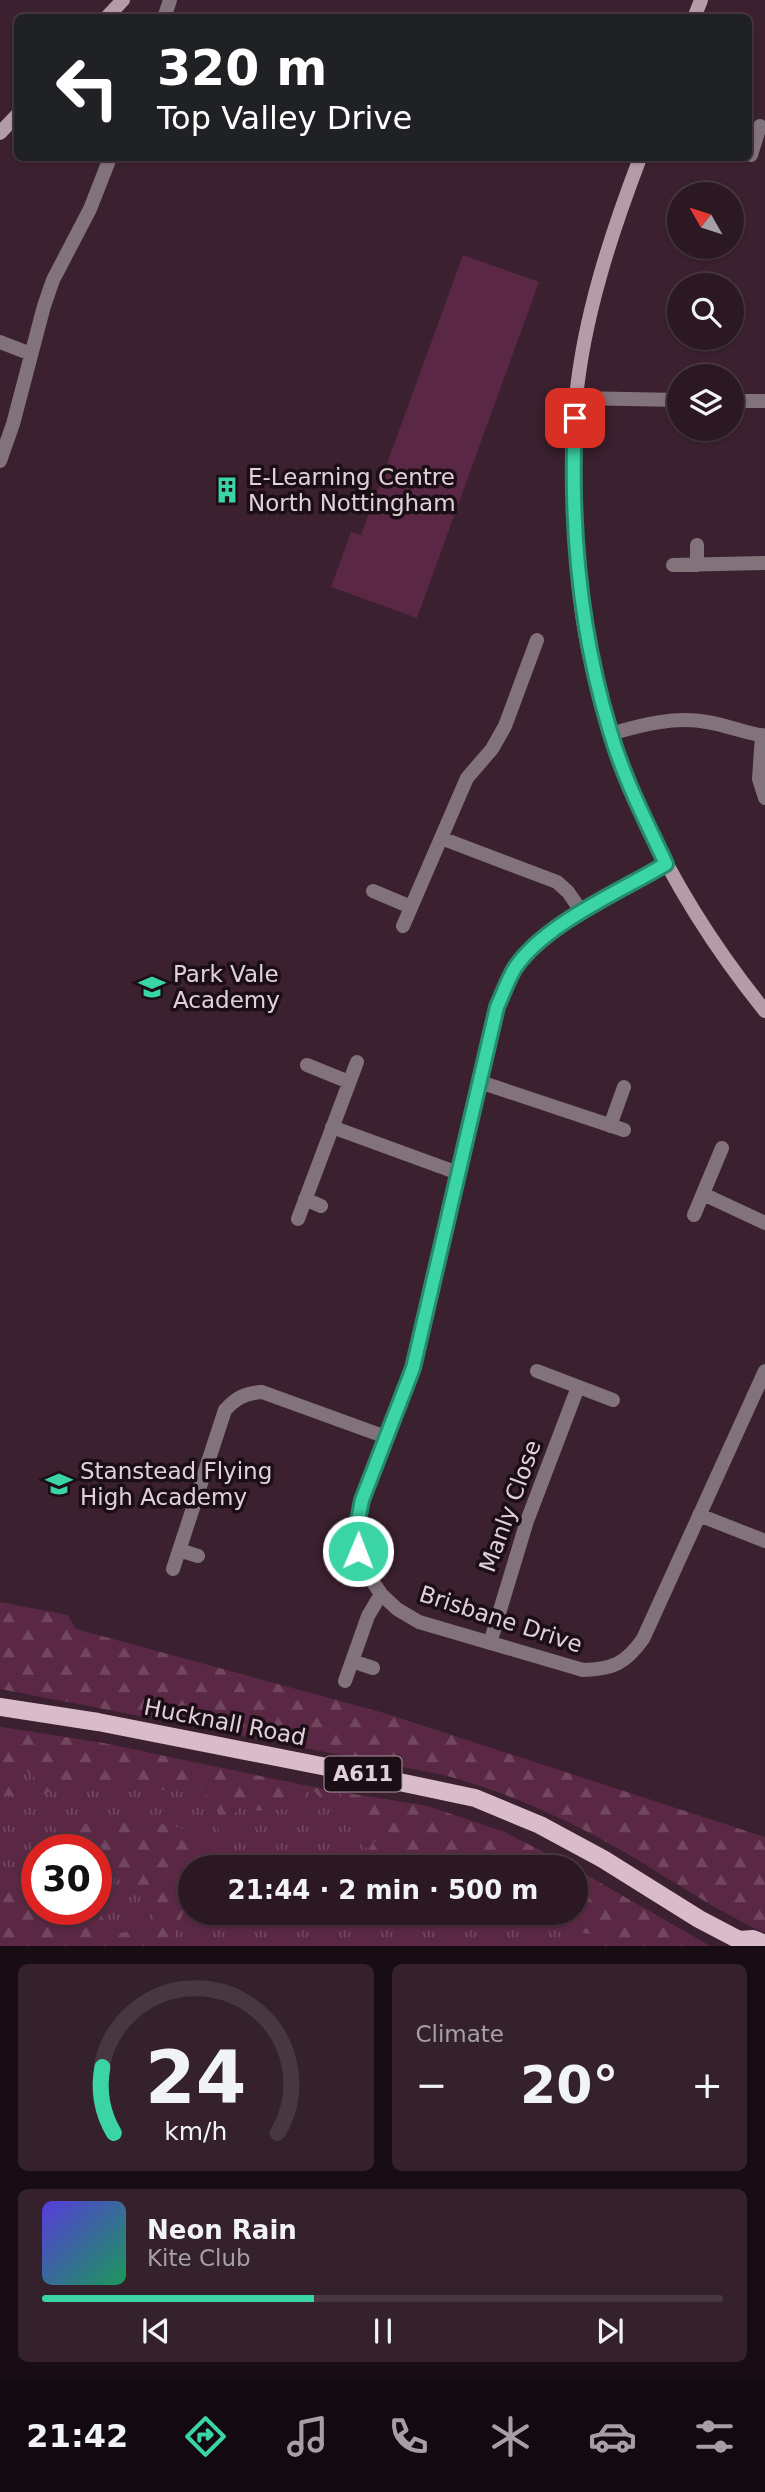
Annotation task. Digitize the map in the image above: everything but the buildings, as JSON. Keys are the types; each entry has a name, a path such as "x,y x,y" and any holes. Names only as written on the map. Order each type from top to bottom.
{"main road":[{"name":"Hucknall Road","path":"0,1707 111,1724 475,1798 540,1825 603,1859 742,1943 753,1939 765,1944"}],"street":[{"path":"110,14 122,0"},
{"path":"0,133 14,118"},
{"path":"752,151 758,125"},
{"path":"0,461 53,280 90,209 109,161"},
{"path":"639,161 609,244 589,327 576,398 572,468 579,590 592,664 610,734 638,805 666,864 703,928 765,1011"},
{"path":"0,342 31,354"},
{"path":"576,398 667,400"},
{"path":"744,401 765,401"},
{"path":"697,545 697,565"},
{"path":"673,565 765,563"},
{"path":"402,926 467,778 501,735 537,662 537,640"},
{"path":"610,734 639,725 688,720 706,721 764,736 759,779 765,798"},
{"path":"441,838 556,882 568,892 582,912"},
{"name":"Brisbane Drive","path":"666,864 582,912 539,941 515,968 497,1007 413,1368 362,1500 357,1525 358,1551 367,1573 381,1594 397,1609 419,1622 583,1671 616,1666 631,1655 643,1639 765,1371"},
{"path":"373,891 411,907"},
{"path":"298,1219 357,1062"},
{"path":"307,1065 349,1082"},
{"path":"480,1082 617,1128 624,1087"},
{"path":"332,1128 458,1173"},
{"path":"694,1215 722,1148"},
{"path":"703,1194 765,1223"},
{"path":"305,1199 321,1206"},
{"path":"537,1371 613,1400"},
{"name":"Manly Close","path":"489,1643 527,1521 578,1387"},
{"path":"173,1569 225,1410 235,1399 248,1393 261,1392 386,1437"},
{"path":"699,1515 765,1541"},
{"path":"179,1550 198,1556"},
{"path":"345,1681 368,1616 381,1594"},
{"path":"352,1661 373,1668"}],"green space":[{"path":"463,255 539,282 417,618 331,587 351,532 361,535"},
{"path":"0,1602 68,1615 76,1629 384,1713 765,1837 765,1933 582,1829 514,1798 468,1782 444,1775 0,1689"},
{"path":"0,1727 103,1743 288,1783 427,1806 504,1832 549,1855 178,1855 178,1925 588,1925 588,1876 710,1946 0,1946"},
{"path":"0,1727 103,1743 332,1791 329,1799 320,1798 315,1792 305,1792 303,1804 279,1809 255,1810 240,1807 232,1816 227,1831 219,1833 217,1810 200,1787 186,1792 119,1786 101,1788 70,1782 36,1795 0,1794 0,1783 38,1780 28,1772 0,1768"},
{"path":"339,1792 427,1806 504,1832 549,1855 420,1855 407,1852 381,1837 373,1843 378,1851 368,1850 356,1840 364,1835 366,1826 353,1817"},
{"path":"148,1821 190,1830 213,1851 211,1855 178,1855 178,1925 170,1946 0,1946 0,1869 21,1876 21,1925 108,1925 115,1934 140,1929 155,1919 151,1907 112,1864 112,1834 56,1834 55,1825"},
{"path":"588,1876 710,1946 593,1946 595,1942 591,1934 570,1925 588,1925"}],"place":[{"name":"E-Learning Centre North Nottingham","path":"227,490"},
{"name":"Park Vale Academy","path":"152,987"},
{"name":"Stanstead Flying High Academy","path":"59,1484"}],"route":[{"path":"358,1551 357,1525 362,1500 413,1368 497,1007 515,968 539,941 582,912 666,864 638,805 610,734 592,664 579,590 572,468 575,418"}]}
